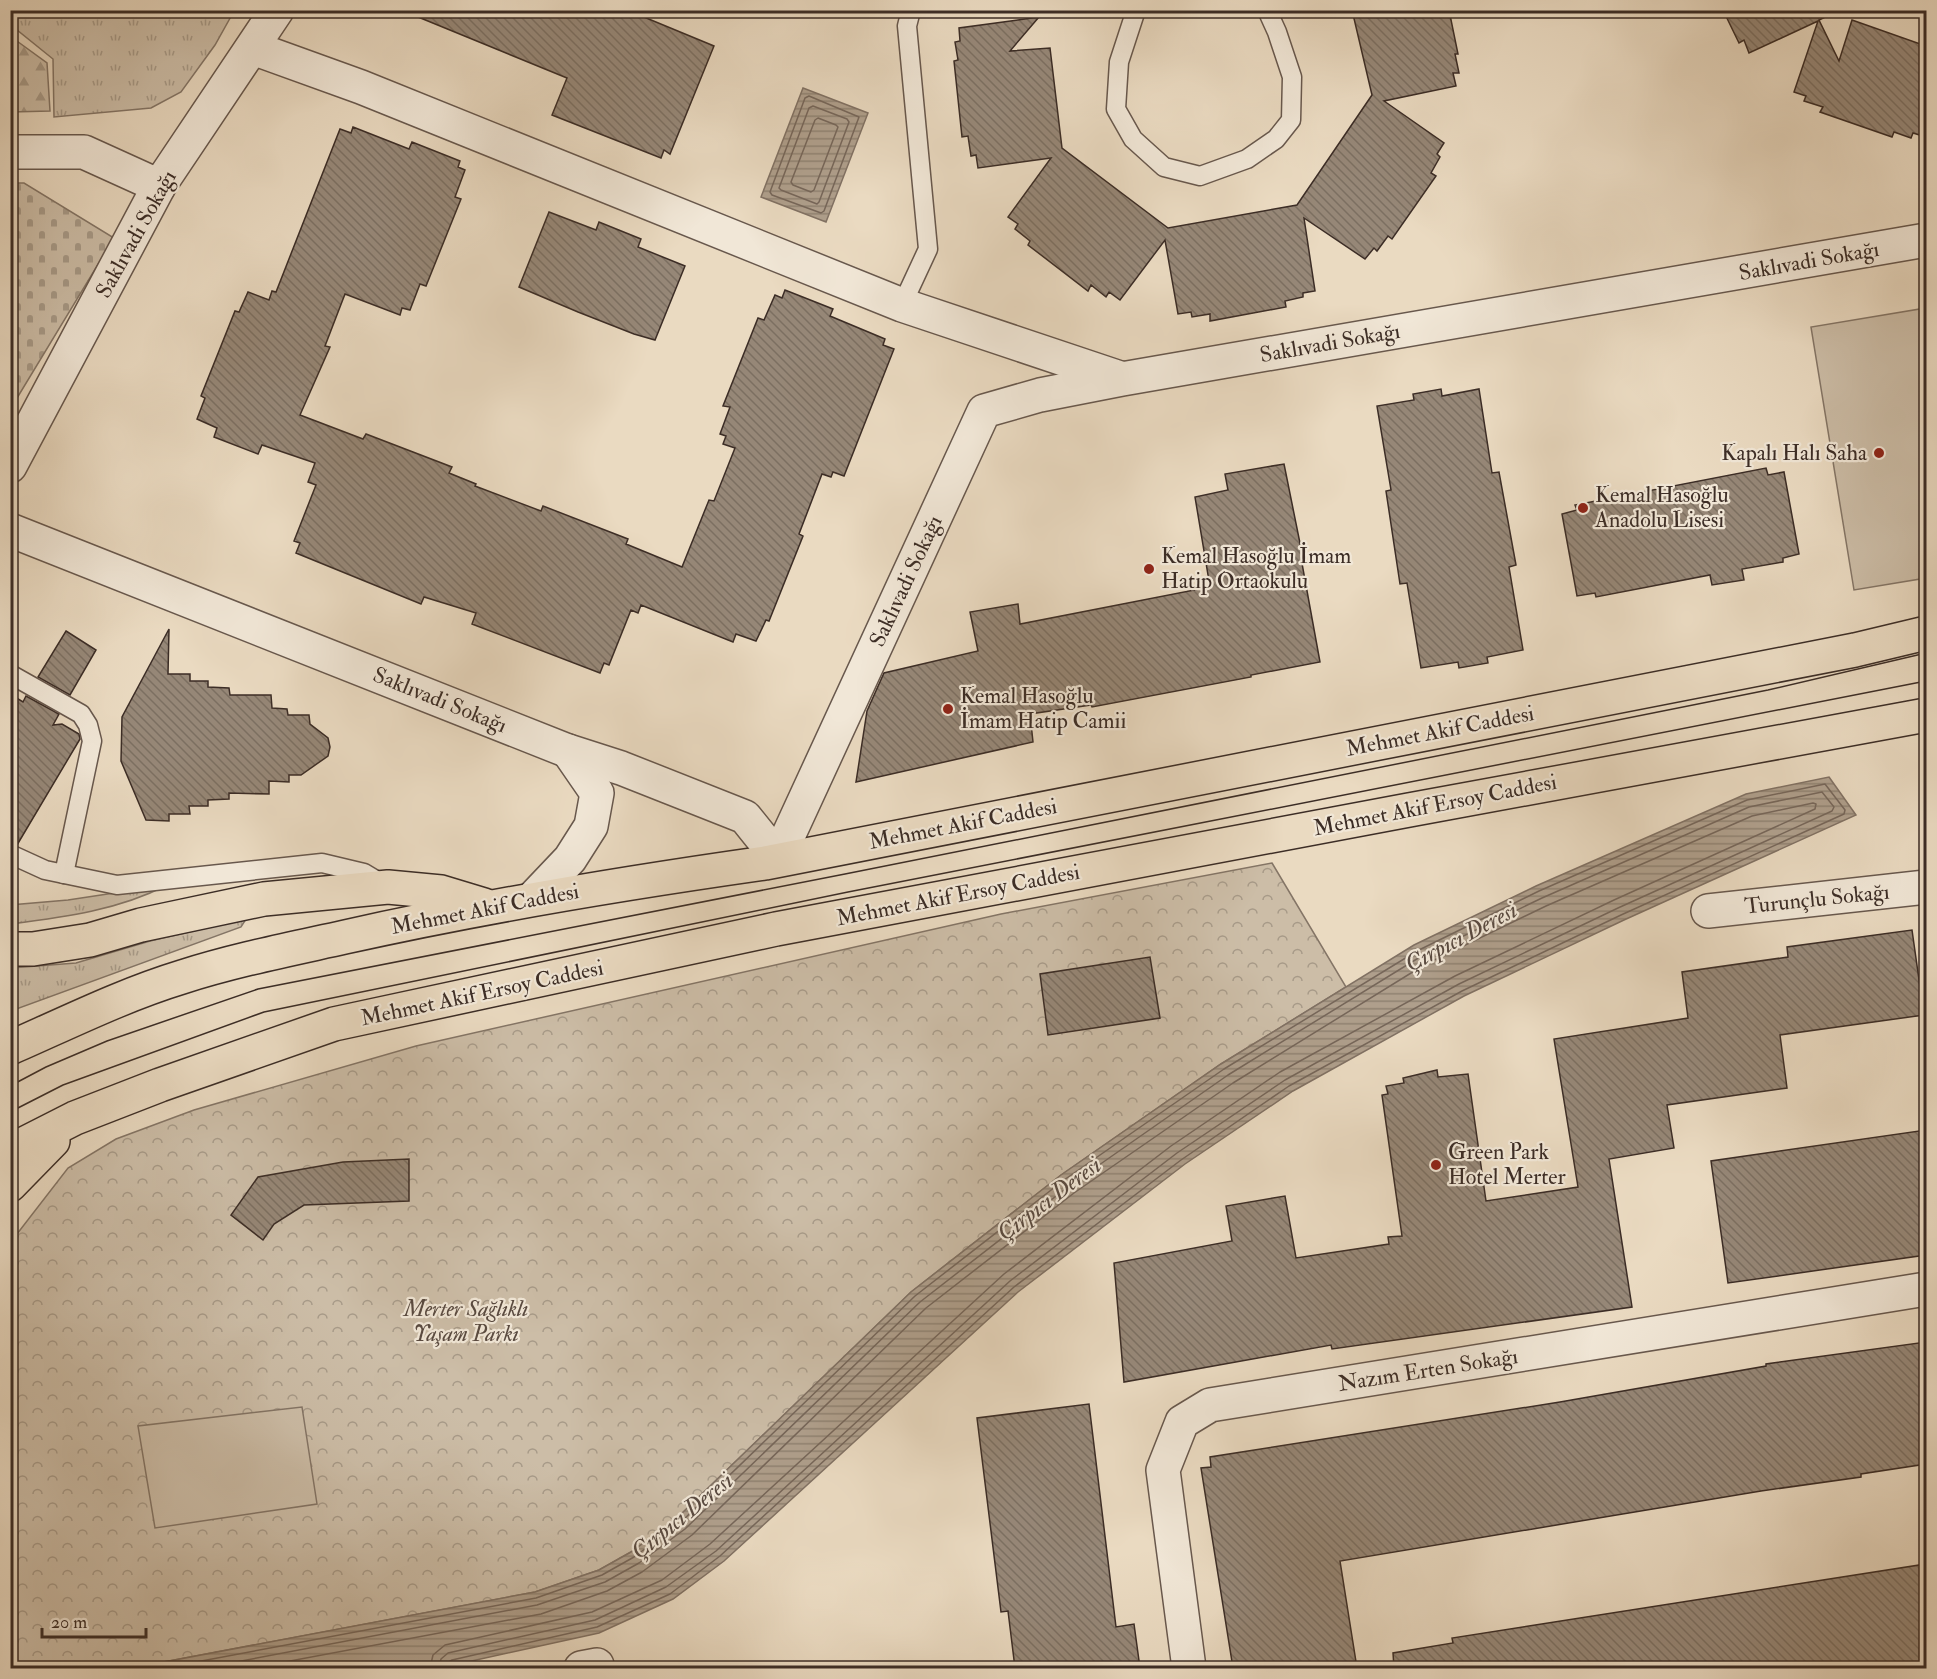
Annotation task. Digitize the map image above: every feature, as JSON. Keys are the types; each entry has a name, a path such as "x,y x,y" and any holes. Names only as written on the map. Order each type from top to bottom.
{"main road":[{"name":"Mehmet Akif Caddesi","path":"10,1048 91,1011 181,977 258,956 488,907 765,863 1832,655 1926,633"},
{"name":"Mehmet Akif Ersoy Caddesi","path":"10,1151 75,1118 160,1085 334,1024 776,929 1926,715"},
{"path":"10,949 33,949 90,940 141,925 264,899 388,887 441,892 488,907"},
{"path":"10,1185 75,1118"}],"street":[{"name":"Saklıvadi Sokağı","path":"10,466 159,186 277,10"},
{"path":"253,48 361,87 902,305 1122,379"},
{"path":"10,152 84,152 159,186"},
{"name":"Saklıvadi Sokağı","path":"10,530 568,751 621,768 745,818 778,858 984,411 1040,395 1122,379 1926,240"},
{"path":"532,899 570,859 591,826 597,793 568,751"},
{"name":"Turunçlu Sokağı","path":"1708,911 1926,887"},
{"name":"Nazım Erten Sokağı","path":"1189,1668 1163,1470 1182,1422 1210,1405 1926,1289"}],"lane":[{"path":"902,305 928,249 907,26 911,10"},
{"path":"1136,10 1119,62 1116,109 1133,139 1164,167 1200,176 1247,159 1276,139 1291,120 1292,77 1268,10"},
{"path":"10,674 81,714 90,733 92,741 64,874"},
{"path":"10,854 45,870 117,885 322,863 364,873 388,887"}],"green space":[{"path":"10,11 234,11 215,45 181,92 151,108 54,117 53,59 11,25"},
{"path":"10,36 47,63 50,111 11,112"},
{"path":"11,183 24,183 114,238 11,408"},
{"name":"Kapalı Halı Saha","path":"1926,308 1926,578 1854,590 1811,327"},
{"name":"Merter Sağlıklı Yaşam Parkı","path":"1272,863 1346,987 1221,1064 1061,1175 911,1292 676,1519 631,1552 599,1570 535,1592 132,1668 11,1668 10,1243 68,1168 116,1139 194,1110 416,1046 1001,914"},
{"path":"167,885 149,894 111,906 11,924 10,905 68,900"},
{"path":"246,919 241,927 11,1011 11,968 76,963 150,941"},
{"path":"302,1407 317,1504 155,1528 138,1426"}],"water":[{"path":"803,88 868,113 826,222 761,197"},
{"name":"Çırpıcı Deresi","path":"1829,777 1856,815 1624,920 1464,996 1293,1091 1185,1164 1018,1292 724,1561 673,1599 599,1633 440,1668 132,1668 535,1592 599,1570 631,1552 676,1519 911,1292 1061,1175 1221,1064 1414,945 1536,886 1746,794"}],"building":[{"path":"401,10 627,10 714,46 670,154 664,150 661,158 552,115 567,78"},
{"path":"1352,10 1449,10 1458,54 1455,54 1459,73 1453,73 1456,86 1384,101 1444,143 1437,154 1440,157 1431,173 1436,176 1392,239 1388,236 1377,251 1374,248 1365,259 1304,218 1315,291 1303,293 1303,297 1285,301 1286,307 1210,321 1210,314 1192,317 1191,312 1178,314 1165,240 1120,300 1109,292 1106,297 1091,285 1088,291 1028,245 1030,241 1015,229 1018,224 1008,217 1051,158 978,168 976,155 971,156 968,136 962,137 954,61 958,60 955,42 960,41 959,28 1039,17 1010,51 1050,48 1062,148 1168,228 1297,205 1372,95"},
{"path":"1723,10 1840,10 1819,20 1839,61 1852,20 1926,46 1926,137 1913,133 1911,138 1894,132 1892,137 1820,112 1823,107 1804,101 1806,96 1794,92 1818,21 1749,53 1744,40 1739,43"},
{"path":"353,127 409,149 412,142 460,161 458,167 465,170 455,197 461,199 426,286 420,284 410,310 402,308 400,315 345,294 325,346 330,347 300,415 363,439 366,434 452,467 449,473 476,484 475,486 541,511 543,506 628,539 626,544 682,567 709,500 714,501 735,448 723,444 726,436 720,434 730,407 723,406 758,318 764,320 775,295 782,298 785,290 833,309 830,316 885,339 883,345 894,349 844,476 833,472 831,477 822,474 799,534 803,536 769,621 766,620 756,641 736,634 733,642 641,605 638,613 631,610 609,665 604,663 600,673 472,624 476,613 424,597 421,604 296,553 300,543 294,541 316,485 308,482 315,463 262,445 258,454 214,437 217,428 197,419 205,398 201,396 235,311 239,312 248,292 269,300 272,291 276,292 340,129 351,133"},
{"path":"549,212 596,230 599,222 641,239 638,247 685,266 655,340 634,334 519,287"},
{"path":"1441,389 1442,396 1479,389 1492,473 1499,472 1516,565 1509,567 1523,650 1487,657 1488,663 1459,668 1458,662 1421,668 1407,583 1400,584 1386,491 1391,490 1377,406 1414,400 1413,394"},
{"path":"1284,464 1303,558 1301,558 1320,662 1092,707 1091,705 1030,714 1033,742 856,782 867,711 884,673 978,651 970,612 1018,604 1020,624 1210,587 1195,497 1228,490 1225,474"},
{"path":"1766,468 1768,475 1784,472 1799,554 1783,558 1783,562 1742,569 1744,580 1712,585 1710,575 1596,597 1595,593 1577,596 1562,514 1577,510 1575,505"},
{"path":"169,629 168,674 190,674 190,681 208,681 208,687 229,688 230,695 271,695 272,708 287,709 288,715 309,715 310,724 328,738 330,747 328,756 301,775 289,775 289,782 269,781 269,794 229,793 229,799 208,800 208,806 189,806 190,814 169,814 169,821 146,820 121,761 122,717"},
{"path":"66,631 96,650 70,695 38,677"},
{"path":"10,694 23,702 26,696 59,714 53,725 62,724 79,734 80,739 17,845 10,843"},
{"path":"1912,930 1924,1015 1780,1035 1787,1088 1667,1105 1674,1148 1609,1159 1632,1307 1332,1349 1331,1345 1124,1382 1114,1263 1232,1241 1226,1206 1285,1196 1296,1258 1389,1244 1388,1237 1402,1236 1382,1095 1388,1094 1386,1086 1404,1083 1403,1078 1437,1070 1438,1077 1468,1074 1486,1201 1578,1187 1554,1039 1688,1018 1682,972 1788,957 1787,947"},
{"path":"1150,957 1160,1018 1048,1035 1040,974"},
{"path":"1926,1130 1926,1255 1728,1283 1711,1161"},
{"path":"409,1159 409,1201 304,1205 274,1224 263,1240 231,1215 258,1177 343,1162"},
{"path":"1926,1342 1926,1464 1861,1474 1861,1477 1761,1491 1340,1561 1357,1668 1233,1668 1201,1468 1211,1467 1210,1457 1560,1402 1766,1366 1766,1364"},
{"path":"1089,1404 1116,1627 1134,1624 1140,1668 1015,1668 1008,1611 1001,1612 977,1418"},
{"path":"1926,1564 1926,1668 1394,1668 1393,1653 1453,1643 1452,1638"}],"tram line":[{"path":"10,1086 46,1067 107,1041 258,989 1768,690 1926,653"},
{"path":"10,1112 63,1085 264,1012 848,892 1926,681"}],"place":[{"name":"Kapalı Halı Saha","path":"1879,453"},
{"name":"Kemal Hasoğlu Anadolu Lisesi","path":"1583,508"},
{"name":"Kemal Hasoğlu İmam Hatip Ortaokulu","path":"1149,569"},
{"name":"Kemal Hasoğlu İmam Hatip Camii","path":"948,709"},
{"name":"Green Park Hotel Merter","path":"1436,1165"}]}
